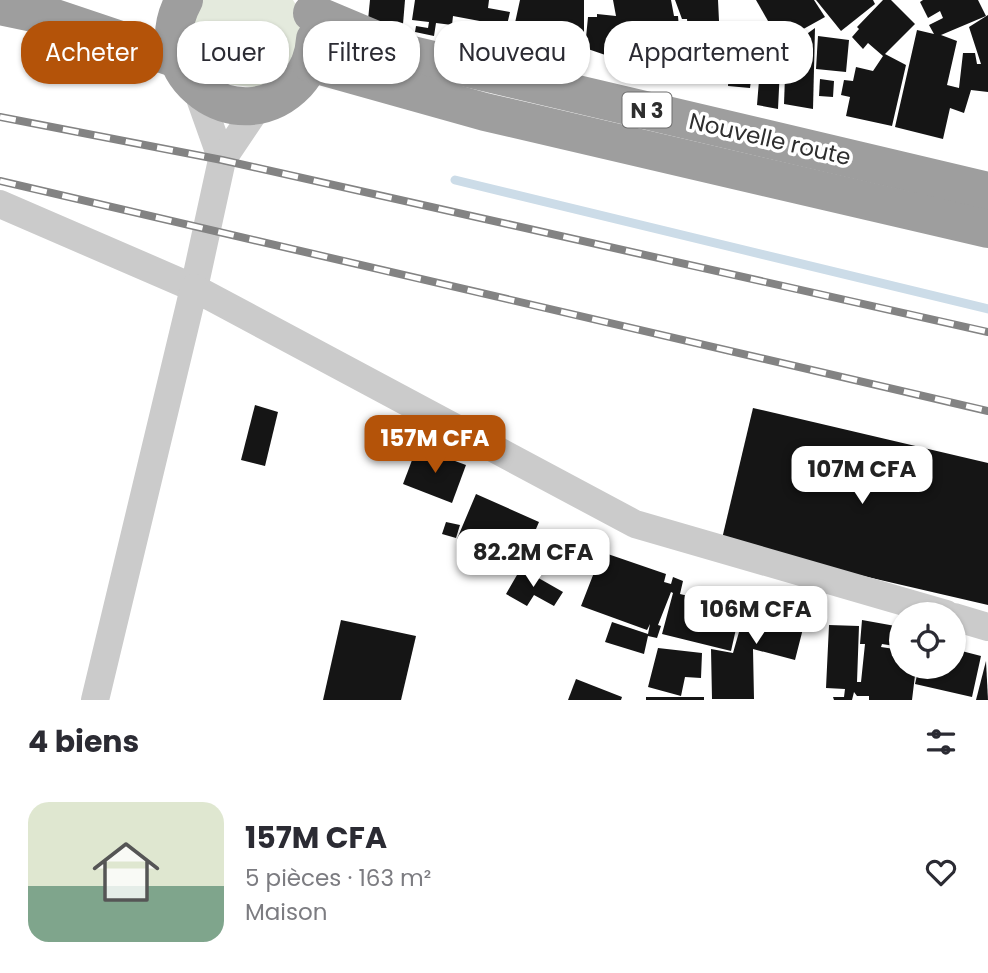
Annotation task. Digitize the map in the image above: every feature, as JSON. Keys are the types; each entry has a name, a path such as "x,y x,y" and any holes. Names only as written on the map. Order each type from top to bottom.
{"highway":[{"path":"177,36 174,25 184,0"},
{"path":"0,6 52,18 177,69"},
{"name":"Nouvelle route","path":"309,6 412,55 988,191"},
{"path":"200,84 225,104 259,105 290,90 303,72"},
{"name":"Nouvelle route","path":"385,84 485,112 988,229"}],"street":[{"path":"191,84 222,160"},
{"path":"95,700 222,160 259,105"},
{"path":"0,204 194,288 635,524 905,602"},
{"path":"966,620 988,626"}],"shaded area":[{"path":"198,0 293,0 301,13 303,44 289,62 289,21 193,21"},
{"path":"226,84 272,84 268,89"}],"building":[{"path":"370,0 405,0 403,21 368,20"},
{"path":"415,0 489,0 488,8 510,12 508,21 480,21 453,16 452,21 434,21 434,36 420,33 420,27 428,28 429,22 412,20"},
{"path":"520,0 584,0 584,21 515,21"},
{"path":"613,0 671,0 674,16 678,16 678,21 604,21 604,55 590,50 588,17 597,17 597,14 616,16"},
{"path":"675,0 718,0 719,21 682,19"},
{"path":"756,0 814,0 825,17 813,24 813,21 768,21"},
{"path":"816,0 873,0 875,4 841,31"},
{"path":"883,0 891,0 915,24 885,54 906,65 892,126 846,116 850,97 841,95 844,80 853,81 856,67 873,71 883,56 868,43 863,49 852,37 859,29 857,27"},
{"path":"978,0 986,16 941,35 957,41 947,85 959,88 963,53 975,53 977,64 981,64 969,27 988,15 988,92 971,90 964,113 950,108 943,139 895,127 917,30 934,34 929,25 943,18 940,11 928,18 920,2"},
{"path":"815,28 813,109 784,104 785,84 813,84"},
{"path":"818,36 849,40 846,72 816,69"},
{"path":"820,79 834,81 833,97 819,96"},
{"path":"728,84 751,84 750,88"},
{"path":"759,84 779,84 778,109 757,105"},
{"path":"255,405 278,412 265,466 241,460"},
{"path":"753,408 988,463 988,605 721,543"},
{"path":"417,447 466,465 452,503 403,484"},
{"path":"476,494 539,522 524,557 517,552 513,562 457,539"},
{"path":"446,522 460,525 456,538 442,534"},
{"path":"602,552 666,574 664,582 671,584 673,577 683,581 680,594 717,603 720,592 743,598 731,651 662,634 673,593 671,592 658,625 661,626 657,638 648,636 644,654 605,642 612,622 648,634 650,624 647,630 581,606"},
{"path":"521,568 563,592 554,606 534,595 527,606 506,594"},
{"path":"749,597 808,609 795,660 753,649 754,699 712,699 711,649 733,653"},
{"path":"341,620 416,636 401,700 323,700"},
{"path":"862,620 889,625 889,645 882,644 881,647 889,648 889,679 915,679 912,700 869,700 869,696 857,696 854,692 852,700 834,700 833,697 844,697 845,689 826,688 829,625 859,626 857,682 861,682 865,644 860,644"},
{"path":"658,648 702,653 701,678 685,677 681,696 648,687"},
{"path":"966,652 981,656 972,697 915,684 916,679 966,679"},
{"path":"986,661 988,700 976,700"},
{"path":"576,679 622,697 621,700 568,700"},
{"path":"646,697 704,697 704,700 646,700"}],"waterway":[{"path":"455,180 988,309"}],"railway":[{"path":"0,117 222,160 988,332"},
{"path":"0,181 988,411"}]}
